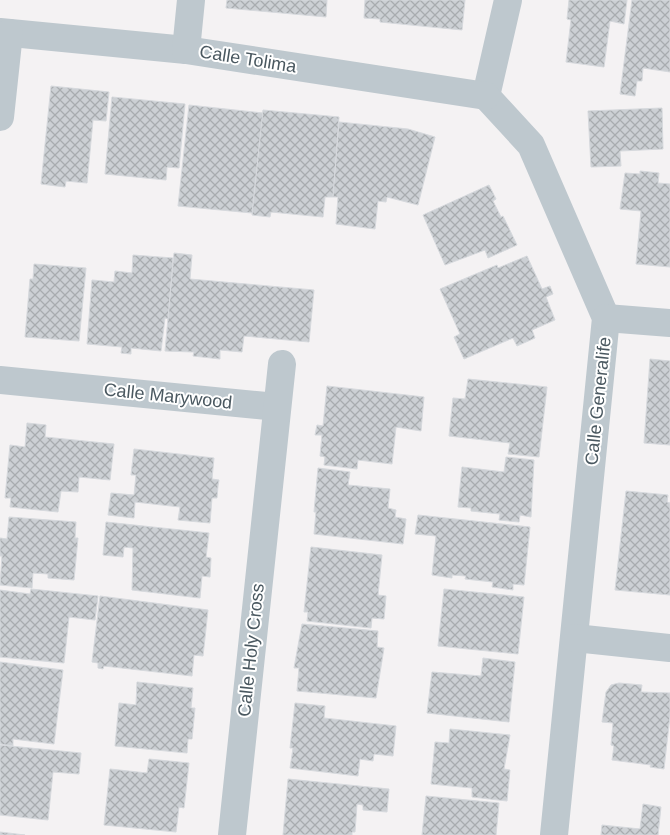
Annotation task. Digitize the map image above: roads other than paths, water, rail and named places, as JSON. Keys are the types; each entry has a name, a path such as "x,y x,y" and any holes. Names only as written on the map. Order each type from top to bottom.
{"street":[{"path":"186,50 191,0"},
{"path":"486,96 508,0"},
{"path":"0,117 4,33"},
{"name":"Calle Tolima","path":"4,33 186,50 486,96"},
{"name":"Calle Generalife","path":"486,96 531,146 606,318 554,835"},
{"path":"606,318 670,323"},
{"path":"277,407 282,364"},
{"name":"Calle Marywood","path":"0,380 277,407"},
{"name":"Calle Holy Cross","path":"232,835 277,407"},
{"path":"575,638 670,648"}]}
